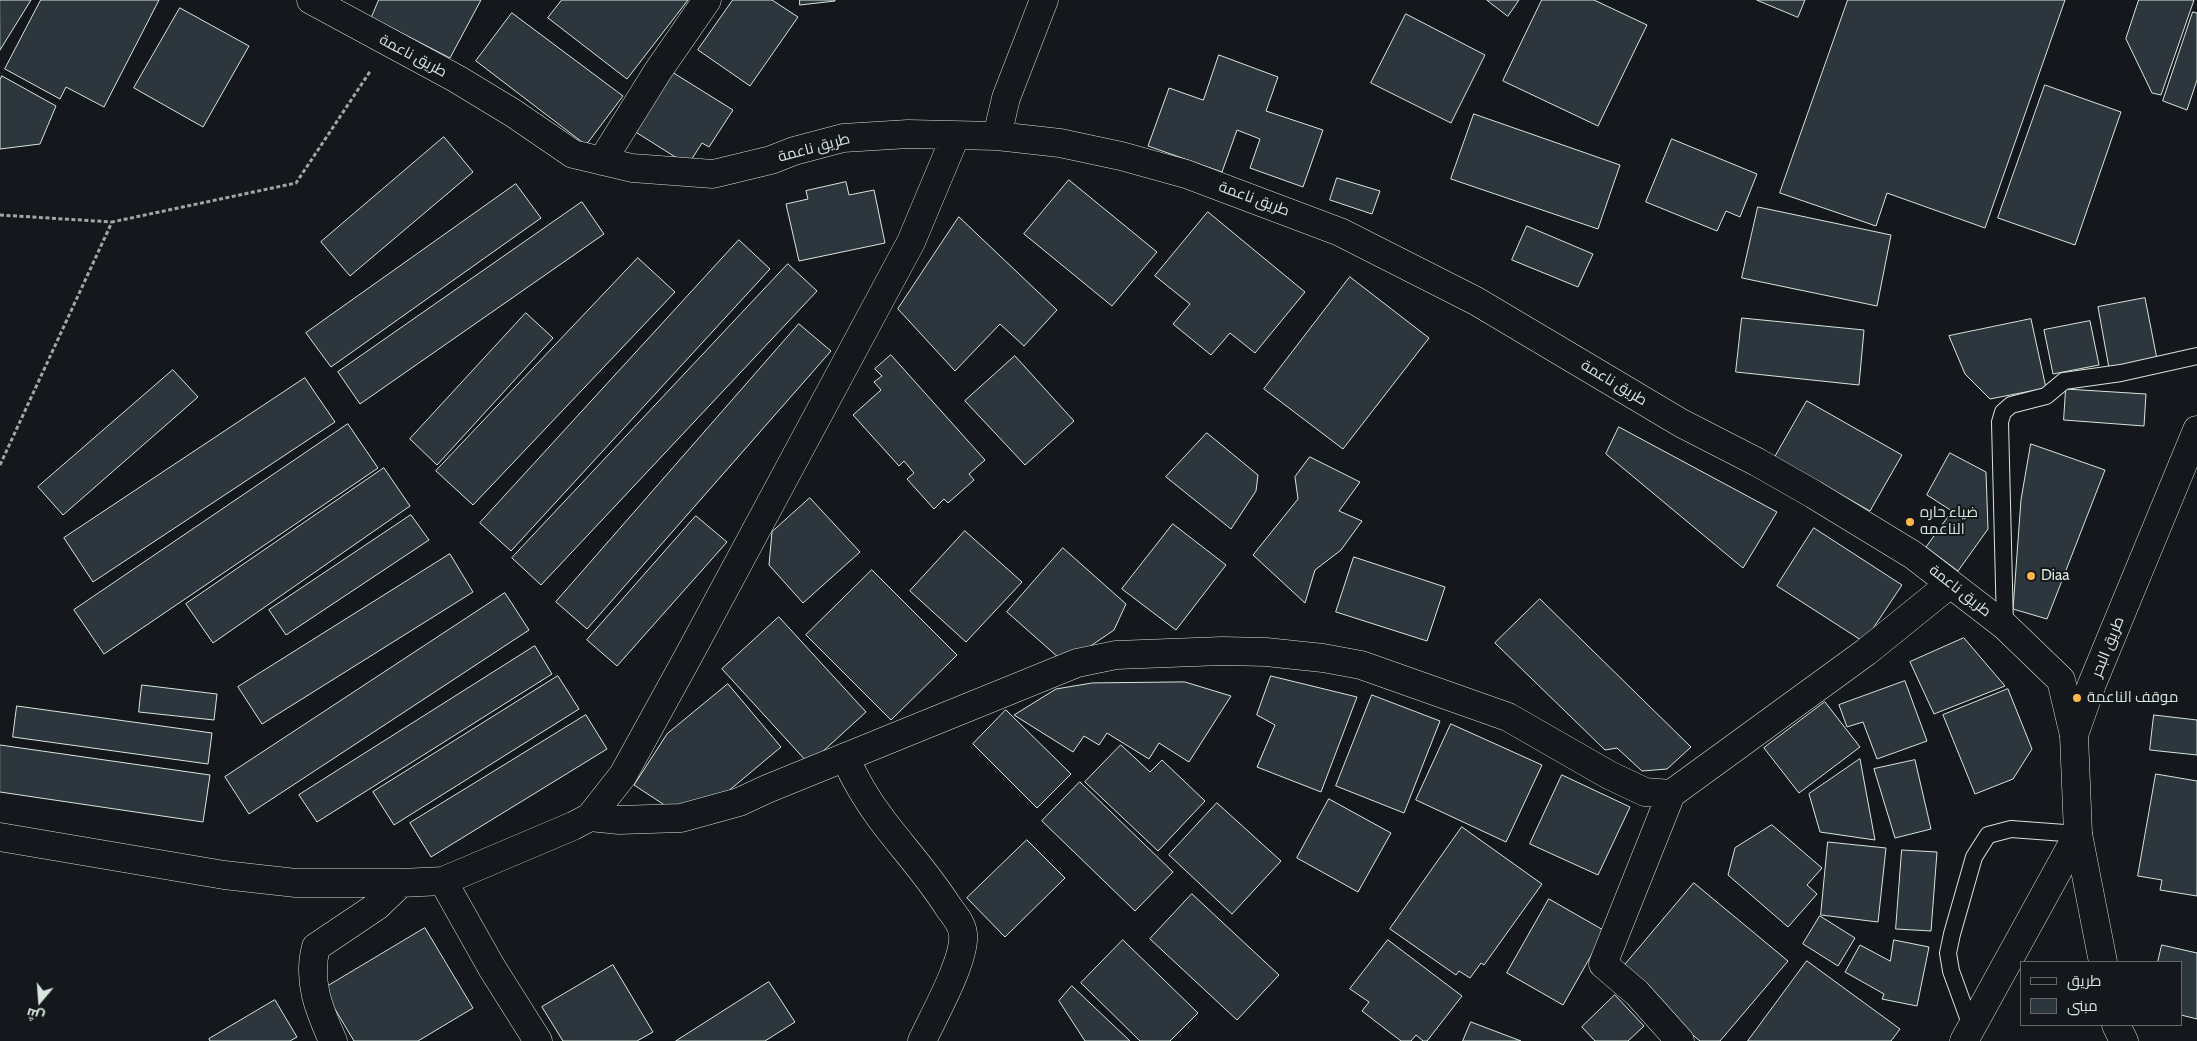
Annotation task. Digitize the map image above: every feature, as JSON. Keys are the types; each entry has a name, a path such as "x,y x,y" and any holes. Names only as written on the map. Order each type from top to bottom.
{"main road":[{"name":"طريق ناعمة","path":"311,0 457,79 513,113 573,154 632,168 713,174 771,160 794,151 844,138 908,134 997,136 1060,143 1121,156 1177,172 1340,232 1476,301 1681,423 1805,489 1913,555 2005,626 2060,680 2074,735"},
{"path":"602,161 658,70 707,0"},
{"path":"997,136 1006,98 1044,0"},
{"path":"0,837 224,875 296,883 443,881 590,817 623,775 855,347 911,242 955,136"},
{"name":"طريق البحر","path":"2103,961 2078,834 2074,735 2096,675 2197,430"},
{"path":"1680,1041 1637,993 1603,964 1671,794 1866,652 1950,584"},
{"path":"590,817 619,820 681,818 740,802 1076,663 1116,655 1222,651 1266,652 1323,658 1361,665 1508,717 1586,762 1645,792 1671,794"},
{"path":"845,757 859,787 882,820 931,880 961,925 964,935 954,972 922,1041"},
{"path":"1968,1034 2078,834"},
{"path":"443,881 492,968 538,1041"},
{"path":"333,1041 316,997 312,962 316,947 377,906 401,882"},
{"path":"2114,1041 2115,1026"},
{"path":"2116,1026 2124,1041"}],"lane":[{"path":"2005,626 2000,422 2003,412 2011,405 2046,396 2064,381 2121,373 2197,356"},
{"path":"1968,1034 1951,972 1948,953 1974,857 1988,835 2011,829 2078,834"}],"path":[{"path":"0,215 112,222 296,183 389,43"},
{"path":"0,465 112,222"}],"building":[{"path":"0,0 31,0 0,50"},
{"path":"41,0 159,0 104,107 66,87 60,99 5,69"},
{"path":"379,0 481,0 450,58 388,26 385,29 371,19"},
{"path":"562,0 688,0 627,79 548,18"},
{"path":"733,0 772,0 798,17 750,86 698,50"},
{"path":"800,0 835,0 835,1 800,5"},
{"path":"1487,0 1519,0 1508,16"},
{"path":"1542,0 1594,0 1647,25 1598,126 1503,81"},
{"path":"1757,0 1805,0 1798,17"},
{"path":"1848,0 2065,0 1985,228 1887,193 1876,226 1780,193"},
{"path":"2139,0 2194,0 2161,95 2152,93 2126,39"},
{"path":"180,8 249,46 203,127 134,88"},
{"path":"2193,12 2197,13 2197,80 2187,110 2163,101"},
{"path":"512,13 623,96 586,145 476,61"},
{"path":"1406,14 1485,55 1451,123 1371,83"},
{"path":"1219,55 1278,77 1266,111 1323,130 1303,187 1250,168 1260,139 1237,130 1222,172 1148,146 1169,88 1203,100"},
{"path":"672,72 733,110 709,147 702,143 688,165 634,131"},
{"path":"2,76 56,106 40,144 0,149 0,80"},
{"path":"2045,85 2121,112 2075,245 1998,218"},
{"path":"1474,114 1620,165 1598,229 1451,179"},
{"path":"444,137 473,172 350,276 321,242"},
{"path":"1672,139 1757,174 1740,217 1726,211 1717,231 1646,202"},
{"path":"1337,178 1380,191 1372,214 1330,200"},
{"path":"1069,180 1157,252 1112,306 1024,234"},
{"path":"846,182 849,195 874,190 885,243 799,261 786,204 808,199 806,191"},
{"path":"516,184 541,218 331,367 306,333"},
{"path":"582,202 604,234 360,404 338,372"},
{"path":"1758,207 1891,235 1877,306 1742,278"},
{"path":"1208,212 1305,292 1255,353 1230,333 1211,355 1173,324 1190,304 1155,276"},
{"path":"959,217 1057,310 1024,346 1000,324 955,371 898,309"},
{"path":"1527,226 1593,254 1578,287 1512,260"},
{"path":"739,240 770,269 511,551 480,523"},
{"path":"638,258 675,292 473,505 436,471"},
{"path":"788,264 817,291 541,585 512,558"},
{"path":"1350,277 1429,338 1343,449 1264,389"},
{"path":"2145,298 2157,359 2109,368 2098,307"},
{"path":"526,313 553,338 437,465 410,439"},
{"path":"1742,318 1864,330 1859,385 1736,372"},
{"path":"2031,319 2046,388 1990,399 1965,374 1949,336"},
{"path":"2090,321 2099,365 2053,374 2044,330"},
{"path":"799,324 831,351 587,629 556,602"},
{"path":"891,355 985,460 969,474 974,480 948,503 944,499 934,509 907,479 914,473 904,461 899,466 853,415 881,390 874,382 882,376 875,369"},
{"path":"1015,356 1074,421 1025,465 965,401"},
{"path":"173,370 198,397 63,515 38,487"},
{"path":"305,378 335,422 93,582 64,538"},
{"path":"2066,389 2146,394 2144,426 2064,420"},
{"path":"1807,401 1902,455 1870,511 1775,457"},
{"path":"348,424 378,468 104,654 74,610"},
{"path":"1619,427 1777,512 1743,568 1606,454"},
{"path":"1207,433 1258,475 1256,491 1231,529 1166,477"},
{"path":"2031,444 2105,470 2047,619 2013,609 2021,500"},
{"path":"1950,453 1986,472 1988,529 1958,571 1926,547 1952,511 1927,495"},
{"path":"1310,457 1360,482 1339,511 1362,521 1341,550 1315,570 1305,603 1253,555 1298,499 1295,477"},
{"path":"384,468 410,506 213,643 186,604"},
{"path":"810,498 860,552 803,603 769,565 772,532"},
{"path":"411,515 429,540 286,635 269,610"},
{"path":"696,516 727,542 617,666 587,640"},
{"path":"1173,524 1226,565 1176,630 1122,589"},
{"path":"1814,528 1902,585 1864,642 1777,586"},
{"path":"965,531 1022,582 966,642 910,591"},
{"path":"1063,548 1126,604 1114,630 1073,658 1059,658 1007,612"},
{"path":"450,554 473,592 262,724 238,687"},
{"path":"1354,557 1445,587 1427,641 1336,612"},
{"path":"872,570 957,655 891,720 806,635"},
{"path":"505,593 529,630 249,814 225,777"},
{"path":"1540,599 1691,747 1667,769 1642,771 1617,748 1605,750 1495,643"},
{"path":"779,617 866,712 809,764 722,669"},
{"path":"1964,638 2005,686 1934,714 1910,662"},
{"path":"535,646 552,674 317,822 299,795"},
{"path":"558,676 579,709 394,825 373,792"},
{"path":"1271,676 1357,697 1321,792 1257,767 1275,725 1257,715"},
{"path":"1905,681 1927,741 1877,759 1863,722 1847,727 1839,705"},
{"path":"1185,682 1231,696 1189,762 1159,743 1149,759 1107,733 1099,745 1084,736 1073,752 1014,715 1056,689 1092,683"},
{"path":"728,684 781,747 726,793 669,808 634,785 667,734"},
{"path":"142,685 217,694 214,720 139,712"},
{"path":"2008,689 2032,749 2013,779 1975,794 1943,715"},
{"path":"1372,695 1440,721 1404,813 1336,786"},
{"path":"1825,702 1860,747 1799,793 1764,748"},
{"path":"17,706 212,733 208,764 13,737"},
{"path":"1006,710 1071,774 1037,808 973,744"},
{"path":"586,715 607,749 431,857 410,823"},
{"path":"2154,715 2197,720 2197,755 2150,750"},
{"path":"1451,724 1542,765 1506,842 1416,800"},
{"path":"0,745 210,775 203,822 0,792"},
{"path":"1121,745 1150,772 1162,760 1205,801 1158,851 1085,782"},
{"path":"1860,759 1875,840 1820,832 1809,794"},
{"path":"1915,760 1931,829 1895,838 1874,769"},
{"path":"2156,774 2197,781 2197,896 2160,890 2162,880 2138,876"},
{"path":"1562,775 1630,807 1598,875 1530,844"},
{"path":"1080,782 1173,872 1135,911 1042,821"},
{"path":"1329,799 1391,833 1358,892 1297,858"},
{"path":"1217,803 1281,861 1232,914 1169,855"},
{"path":"1772,825 1822,868 1807,885 1817,894 1788,927 1728,875 1735,848"},
{"path":"1462,827 1542,884 1484,965 1481,963 1470,978 1459,971 1456,975 1390,929"},
{"path":"1027,840 1065,878 1005,937 967,898"},
{"path":"1828,842 1886,848 1878,922 1821,915"},
{"path":"1902,850 1937,852 1931,931 1896,929"},
{"path":"1694,883 1788,961 1720,1041 1700,1041 1618,973"},
{"path":"1192,894 1279,975 1237,1020 1150,939"},
{"path":"1549,899 1605,931 1563,1005 1507,973"},
{"path":"1820,916 1855,938 1838,966 1803,944"},
{"path":"425,928 473,1008 418,1041 354,1041 323,989"},
{"path":"1123,940 1198,1013 1170,1041 1140,1041 1081,983"},
{"path":"1388,940 1462,996 1427,1041 1423,1041 1416,1035 1411,1041 1401,1041 1362,1011 1369,1002 1350,989"},
{"path":"1894,940 1929,947 1917,1006 1882,999 1884,994 1845,972 1860,945 1890,961"},
{"path":"2162,945 2197,953 2197,1019 2182,1015 2182,961 2158,961"},
{"path":"1807,961 1900,1029 1891,1041 1748,1041"},
{"path":"613,965 653,1032 637,1041 563,1041 542,1007"},
{"path":"769,982 795,1022 765,1041 676,1041"},
{"path":"1072,986 1130,1041 1085,1041 1059,1001"},
{"path":"1615,995 1644,1026 1628,1041 1595,1041 1582,1027"},
{"path":"275,1000 297,1037 290,1041 210,1041 209,1039"},
{"path":"1471,1022 1521,1041 1463,1041"}],"place":[{"name":"ضياء حاره الناعمه","path":"1910,522"},
{"name":"Diaa","path":"2031,576"},
{"name":"موقف الناعمة","path":"2077,698"}]}
